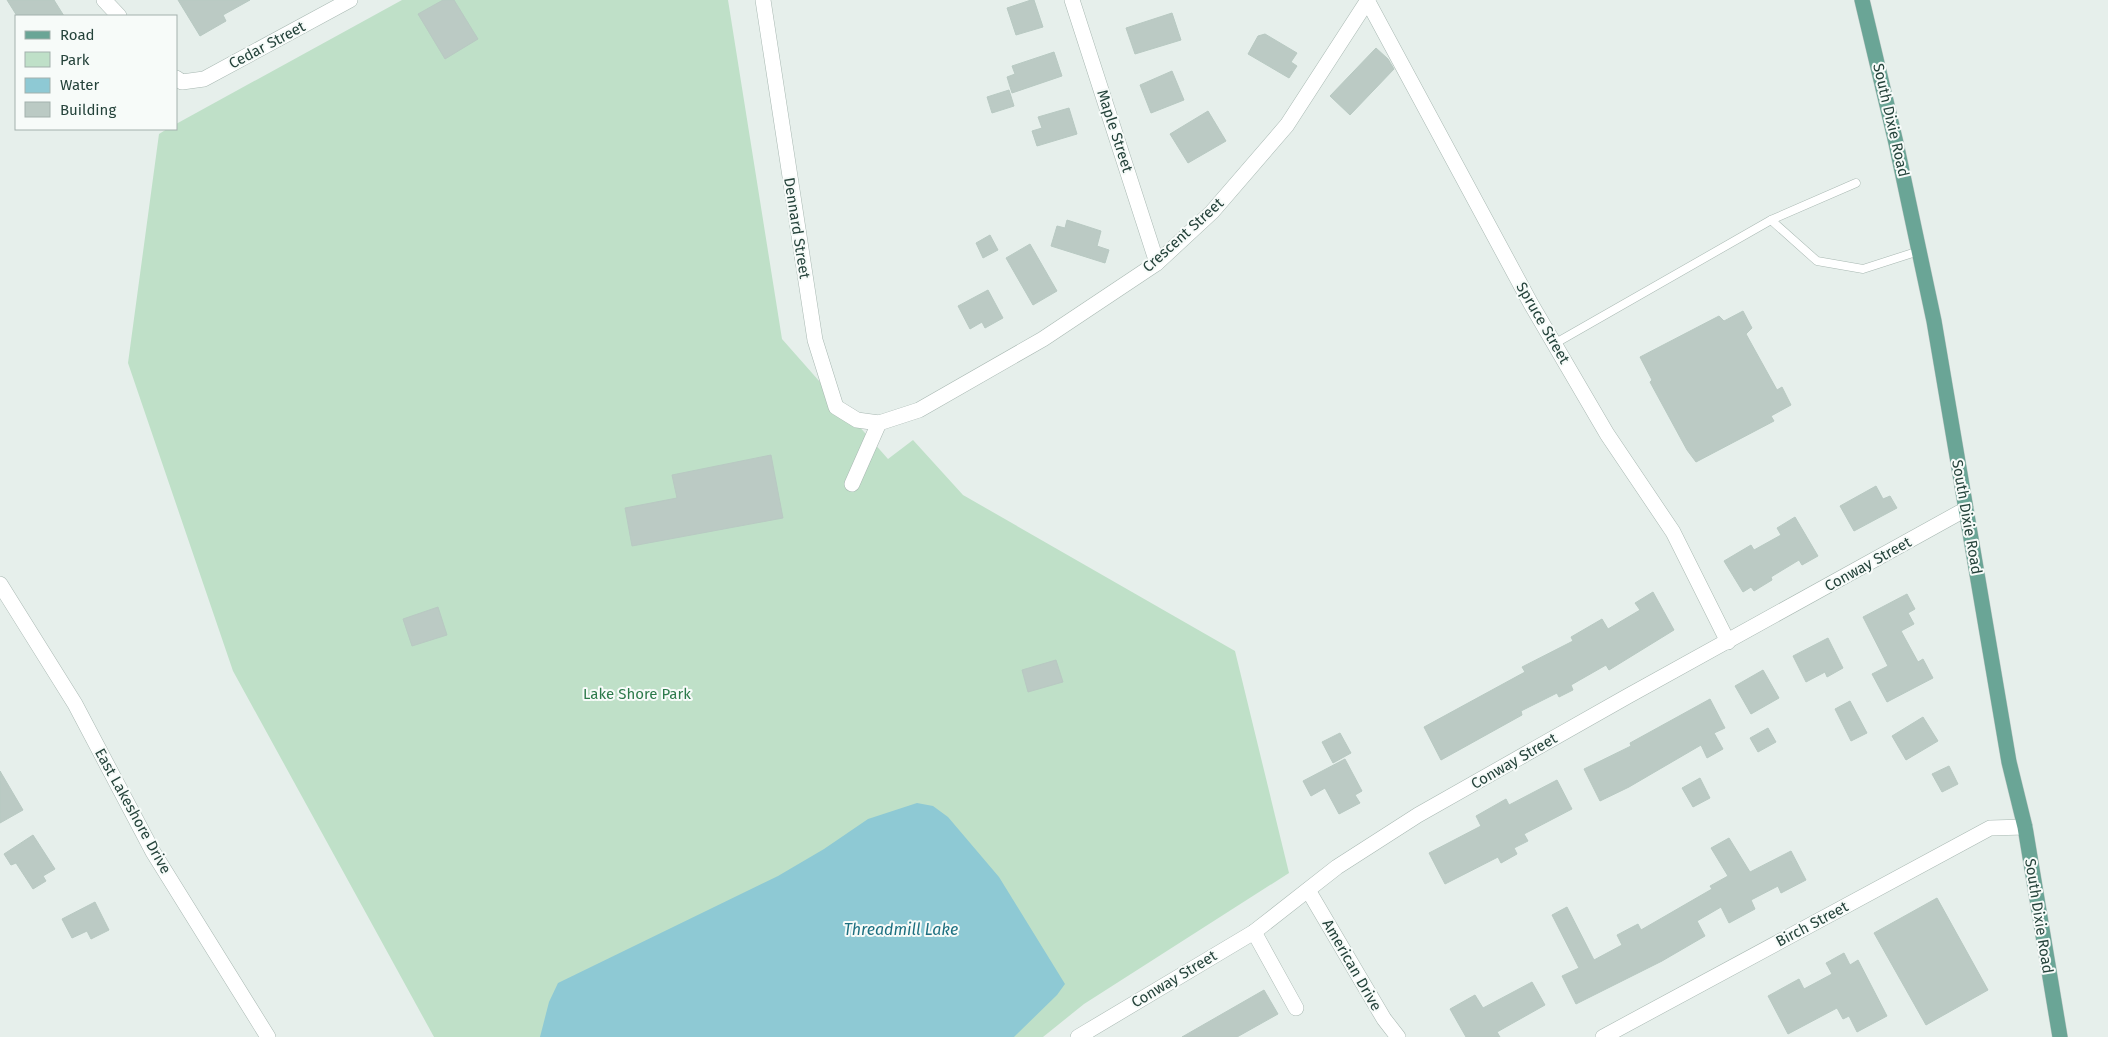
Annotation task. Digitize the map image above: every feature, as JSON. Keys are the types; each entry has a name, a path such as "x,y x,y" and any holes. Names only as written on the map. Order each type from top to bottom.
{"main road":[{"name":"South Dixie Road","path":"1862,0 1896,143 1934,321 2009,762 2025,827 2060,1037"}],"street":[{"path":"104,0 118,15"},
{"name":"Cedar Street","path":"179,80 204,79 350,0"},
{"name":"Dennard Street","path":"763,0 815,340 836,406 858,420 879,423"},
{"name":"Maple Street","path":"1072,0 1157,263"},
{"name":"Crescent Street","path":"879,423 919,410 1043,339 1157,263 1212,212 1287,124 1367,0"},
{"name":"Spruce Street","path":"1367,0 1554,344 1607,434 1673,532 1728,642"},
{"path":"852,484 879,423"},
{"name":"Conway Street","path":"1078,1037 1254,932 1367,846 1966,509"},
{"name":"East Lakeshore Drive","path":"0,584 75,704 153,852 268,1037"},
{"name":"Birch Street","path":"1603,1037 1990,828 2025,827"},
{"name":"American Drive","path":"1308,890 1384,1019 1398,1037"},
{"path":"1254,932 1296,1008"}],"lane":[{"path":"1554,344 1771,220 1856,183"},
{"path":"1771,220 1817,261 1863,269 1919,251"}],"green space":[{"name":"Lake Shore Park","path":"402,0 728,0 782,339 888,459 913,440 963,495 1235,651 1289,873 1084,1004 1043,1037 434,1037 233,671 128,363 159,134 165,130 178,130 178,123"}],"water":[{"name":"Threadmill Lake","path":"917,803 933,806 948,817 999,877 1065,984 1057,995 1014,1037 540,1037 549,1002 558,983 778,876 824,849 868,819"}],"building":[{"path":"7,0 54,0 63,15 16,15"},
{"path":"178,0 250,0 223,15 226,21 200,36"},
{"path":"443,0 454,0 478,39 445,59 418,14"},
{"path":"1034,0 1043,27 1016,35 1007,8"},
{"path":"1172,13 1181,40 1135,54 1126,28"},
{"path":"1265,34 1297,53 1291,62 1297,66 1289,78 1248,54 1258,36"},
{"path":"1376,48 1388,59 1394,69 1350,115 1330,96"},
{"path":"1054,52 1062,76 1012,93 1007,77 1015,74 1012,66"},
{"path":"1172,71 1184,100 1151,113 1140,85"},
{"path":"1009,90 1014,106 992,113 987,97"},
{"path":"1069,108 1077,134 1037,146 1032,131 1042,128 1038,117"},
{"path":"1208,111 1226,141 1188,163 1170,134"},
{"path":"1067,220 1101,231 1097,246 1109,250 1105,263 1051,246 1057,226 1065,228"},
{"path":"990,235 998,250 983,258 976,243"},
{"path":"1030,244 1057,291 1033,305 1006,258"},
{"path":"988,290 1003,318 985,328 982,322 970,329 958,306"},
{"path":"1743,311 1752,328 1746,334 1777,390 1782,387 1791,405 1771,416 1774,421 1696,462 1687,450 1650,382 1652,380 1640,357 1719,316 1724,321"},
{"path":"771,455 783,518 632,546 625,508 677,498 672,475"},
{"path":"1876,486 1883,499 1890,496 1897,508 1854,531 1840,506"},
{"path":"1795,517 1818,556 1802,565 1799,560 1771,577 1772,580 1754,591 1751,587 1743,592 1724,561 1751,545 1754,550 1781,535 1777,528"},
{"path":"1653,592 1674,630 1609,670 1606,665 1571,685 1573,690 1559,697 1557,693 1521,711 1522,715 1441,760 1424,727 1525,672 1522,667 1573,641 1571,637 1602,619 1608,629 1640,610 1635,603"},
{"path":"1907,594 1915,609 1908,613 1914,624 1901,631 1918,662 1923,659 1933,678 1887,702 1872,674 1888,666 1863,617"},
{"path":"438,607 447,635 412,646 403,619"},
{"path":"1828,638 1843,668 1827,677 1825,672 1806,682 1793,656"},
{"path":"1056,660 1063,682 1028,692 1022,670"},
{"path":"1763,670 1779,698 1751,714 1735,686"},
{"path":"1710,699 1725,728 1714,733 1723,749 1707,758 1701,745 1629,787 1600,801 1584,769 1631,746 1630,743"},
{"path":"1850,701 1867,733 1851,741 1835,709"},
{"path":"1923,717 1938,741 1906,760 1892,736"},
{"path":"1768,728 1776,742 1758,752 1750,738"},
{"path":"1340,733 1351,753 1333,763 1322,742"},
{"path":"1345,759 1362,791 1355,795 1360,803 1339,814 1325,788 1311,796 1303,781"},
{"path":"1949,766 1958,784 1942,792 1932,774"},
{"path":"0,771 23,810 0,823"},
{"path":"1700,778 1710,798 1693,807 1682,788"},
{"path":"1557,780 1572,809 1524,834 1528,841 1514,848 1517,854 1501,863 1498,857 1445,884 1429,853 1481,826 1476,816 1506,799 1509,805"},
{"path":"33,835 55,869 43,876 46,881 33,889 16,863 11,865 4,854"},
{"path":"1729,838 1750,872 1791,851 1806,880 1781,893 1778,886 1751,900 1755,909 1729,923 1721,907 1697,921 1705,936 1662,961 1576,1004 1562,976 1579,968 1552,915 1567,907 1594,960 1622,945 1617,935 1638,924 1641,930 1712,889 1710,886 1728,876 1711,848"},
{"path":"1937,898 1988,990 1926,1025 1874,933"},
{"path":"95,902 109,930 91,939 87,931 72,938 62,919"},
{"path":"1844,953 1850,965 1858,960 1887,1016 1857,1032 1849,1016 1843,1019 1837,1008 1788,1034 1768,996 1799,979 1804,989 1832,974 1826,963"},
{"path":"1532,982 1545,1005 1497,1032 1500,1037 1466,1037 1450,1009 1475,995 1483,1008"},
{"path":"1264,990 1278,1014 1237,1037 1182,1037"}]}
